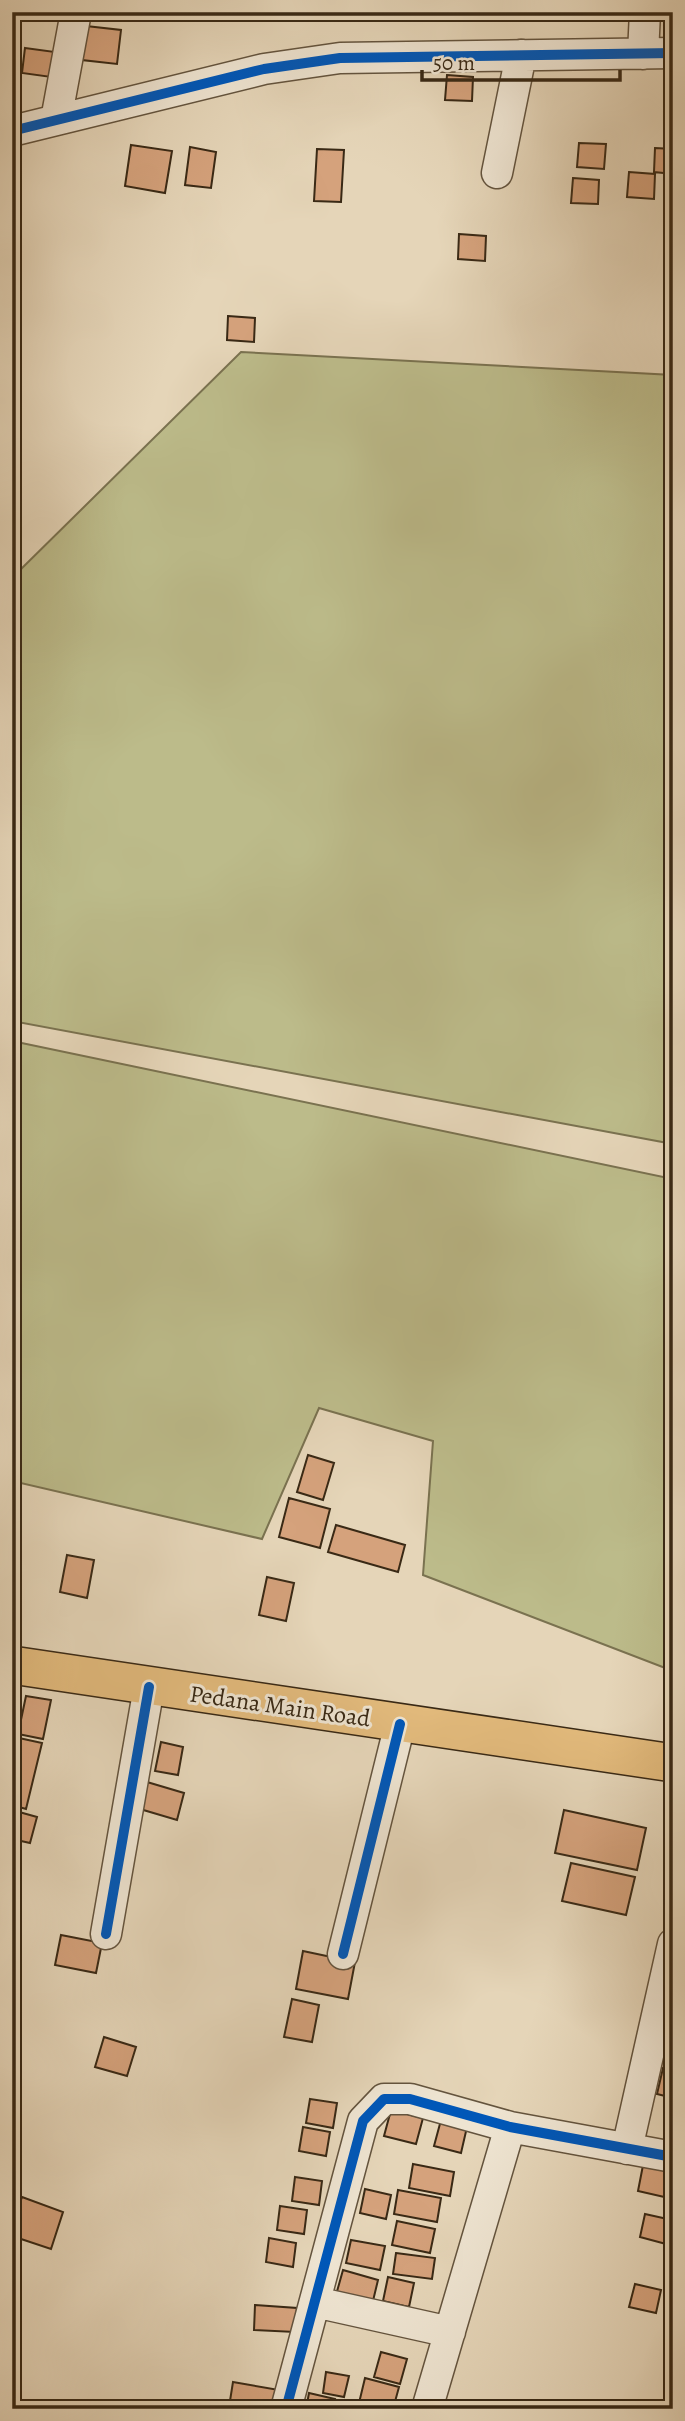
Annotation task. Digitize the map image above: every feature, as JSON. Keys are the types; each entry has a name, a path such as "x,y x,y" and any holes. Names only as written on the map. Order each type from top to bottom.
{"main road":[{"name":"Pedana Main Road","path":"12,1665 673,1763"}],"street":[{"path":"56,120 76,12"},
{"path":"643,54 645,12"},
{"path":"12,131 264,69 340,58 673,53"},
{"path":"497,173 521,55"},
{"path":"106,1934 149,1687"},
{"path":"343,1954 400,1724"},
{"path":"627,2149 673,1944"},
{"path":"286,2409 363,2121 384,2099 410,2099 510,2127 673,2157"},
{"path":"427,2409 510,2127"},
{"path":"314,2302 450,2332"}],"shaded area":[{"path":"241,352 673,375 673,1144 12,1021 12,578"},
{"path":"12,1041 673,1179 673,1671 423,1575 433,1441 319,1408 262,1539 12,1481"}],"building":[{"path":"12,12 18,12 14,41 12,41"},
{"path":"91,12 121,12 120,19 91,16"},
{"path":"86,26 121,30 117,64 82,60"},
{"path":"25,48 55,52 51,77 22,73"},
{"path":"447,75 473,77 472,101 445,100"},
{"path":"579,143 606,144 604,169 577,167"},
{"path":"131,145 172,151 165,193 125,186"},
{"path":"190,147 216,152 211,188 185,185"},
{"path":"655,148 673,149 673,174 654,172"},
{"path":"317,149 344,150 341,202 314,201"},
{"path":"629,172 655,174 654,199 627,197"},
{"path":"573,178 599,180 598,204 571,203"},
{"path":"459,234 486,236 485,261 458,259"},
{"path":"228,316 255,318 254,342 227,340"},
{"path":"308,1455 334,1463 323,1500 297,1492"},
{"path":"289,1498 330,1509 320,1548 279,1537"},
{"path":"336,1525 405,1545 398,1572 328,1552"},
{"path":"67,1555 94,1560 87,1598 60,1592"},
{"path":"267,1577 294,1583 286,1621 259,1615"},
{"path":"26,1696 51,1700 43,1739 18,1734"},
{"path":"19,1738 42,1743 26,1809 12,1805 12,1768"},
{"path":"161,1742 183,1747 178,1775 155,1771"},
{"path":"147,1782 184,1793 177,1820 140,1809"},
{"path":"12,1810 37,1817 30,1843 12,1839"},
{"path":"564,1810 646,1828 637,1870 555,1853"},
{"path":"571,1863 635,1877 626,1915 562,1901"},
{"path":"61,1935 102,1943 96,1973 55,1965"},
{"path":"303,1951 355,1962 348,1999 296,1989"},
{"path":"292,1999 319,2005 312,2042 284,2037"},
{"path":"104,2037 136,2047 127,2076 95,2067"},
{"path":"663,2068 673,2071 673,2098 657,2094"},
{"path":"310,2099 337,2103 333,2128 306,2123"},
{"path":"391,2110 423,2118 416,2144 384,2136"},
{"path":"441,2120 467,2127 461,2153 434,2146"},
{"path":"303,2127 330,2132 326,2156 299,2151"},
{"path":"645,2155 673,2161 673,2199 638,2191"},
{"path":"413,2164 454,2172 450,2196 409,2188"},
{"path":"295,2177 322,2181 319,2205 292,2201"},
{"path":"365,2189 391,2195 386,2219 360,2213"},
{"path":"398,2190 441,2198 437,2222 394,2214"},
{"path":"22,2197 63,2212 51,2249 12,2236 12,2225"},
{"path":"280,2206 307,2210 304,2234 277,2230"},
{"path":"645,2214 672,2220 666,2244 640,2237"},
{"path":"397,2221 435,2229 430,2253 392,2245"},
{"path":"269,2238 296,2243 293,2267 266,2262"},
{"path":"351,2240 385,2246 380,2270 346,2263"},
{"path":"396,2253 435,2258 432,2279 393,2274"},
{"path":"343,2270 378,2280 372,2305 336,2295"},
{"path":"388,2277 414,2283 409,2307 383,2301"},
{"path":"635,2284 661,2290 656,2313 629,2307"},
{"path":"255,2305 297,2308 295,2332 254,2330"},
{"path":"381,2352 407,2359 400,2384 374,2377"},
{"path":"326,2372 349,2376 344,2397 323,2393"},
{"path":"365,2378 399,2387 393,2409 359,2403"},
{"path":"233,2382 279,2390 276,2409 229,2407"},
{"path":"309,2393 335,2399 333,2409 306,2409"}],"cycle path":[{"path":"12,131 264,69 340,58 673,53"},
{"path":"106,1934 149,1687"},
{"path":"343,1954 400,1724"},
{"path":"286,2409 363,2121 384,2099 410,2099 510,2127 673,2157"}]}
